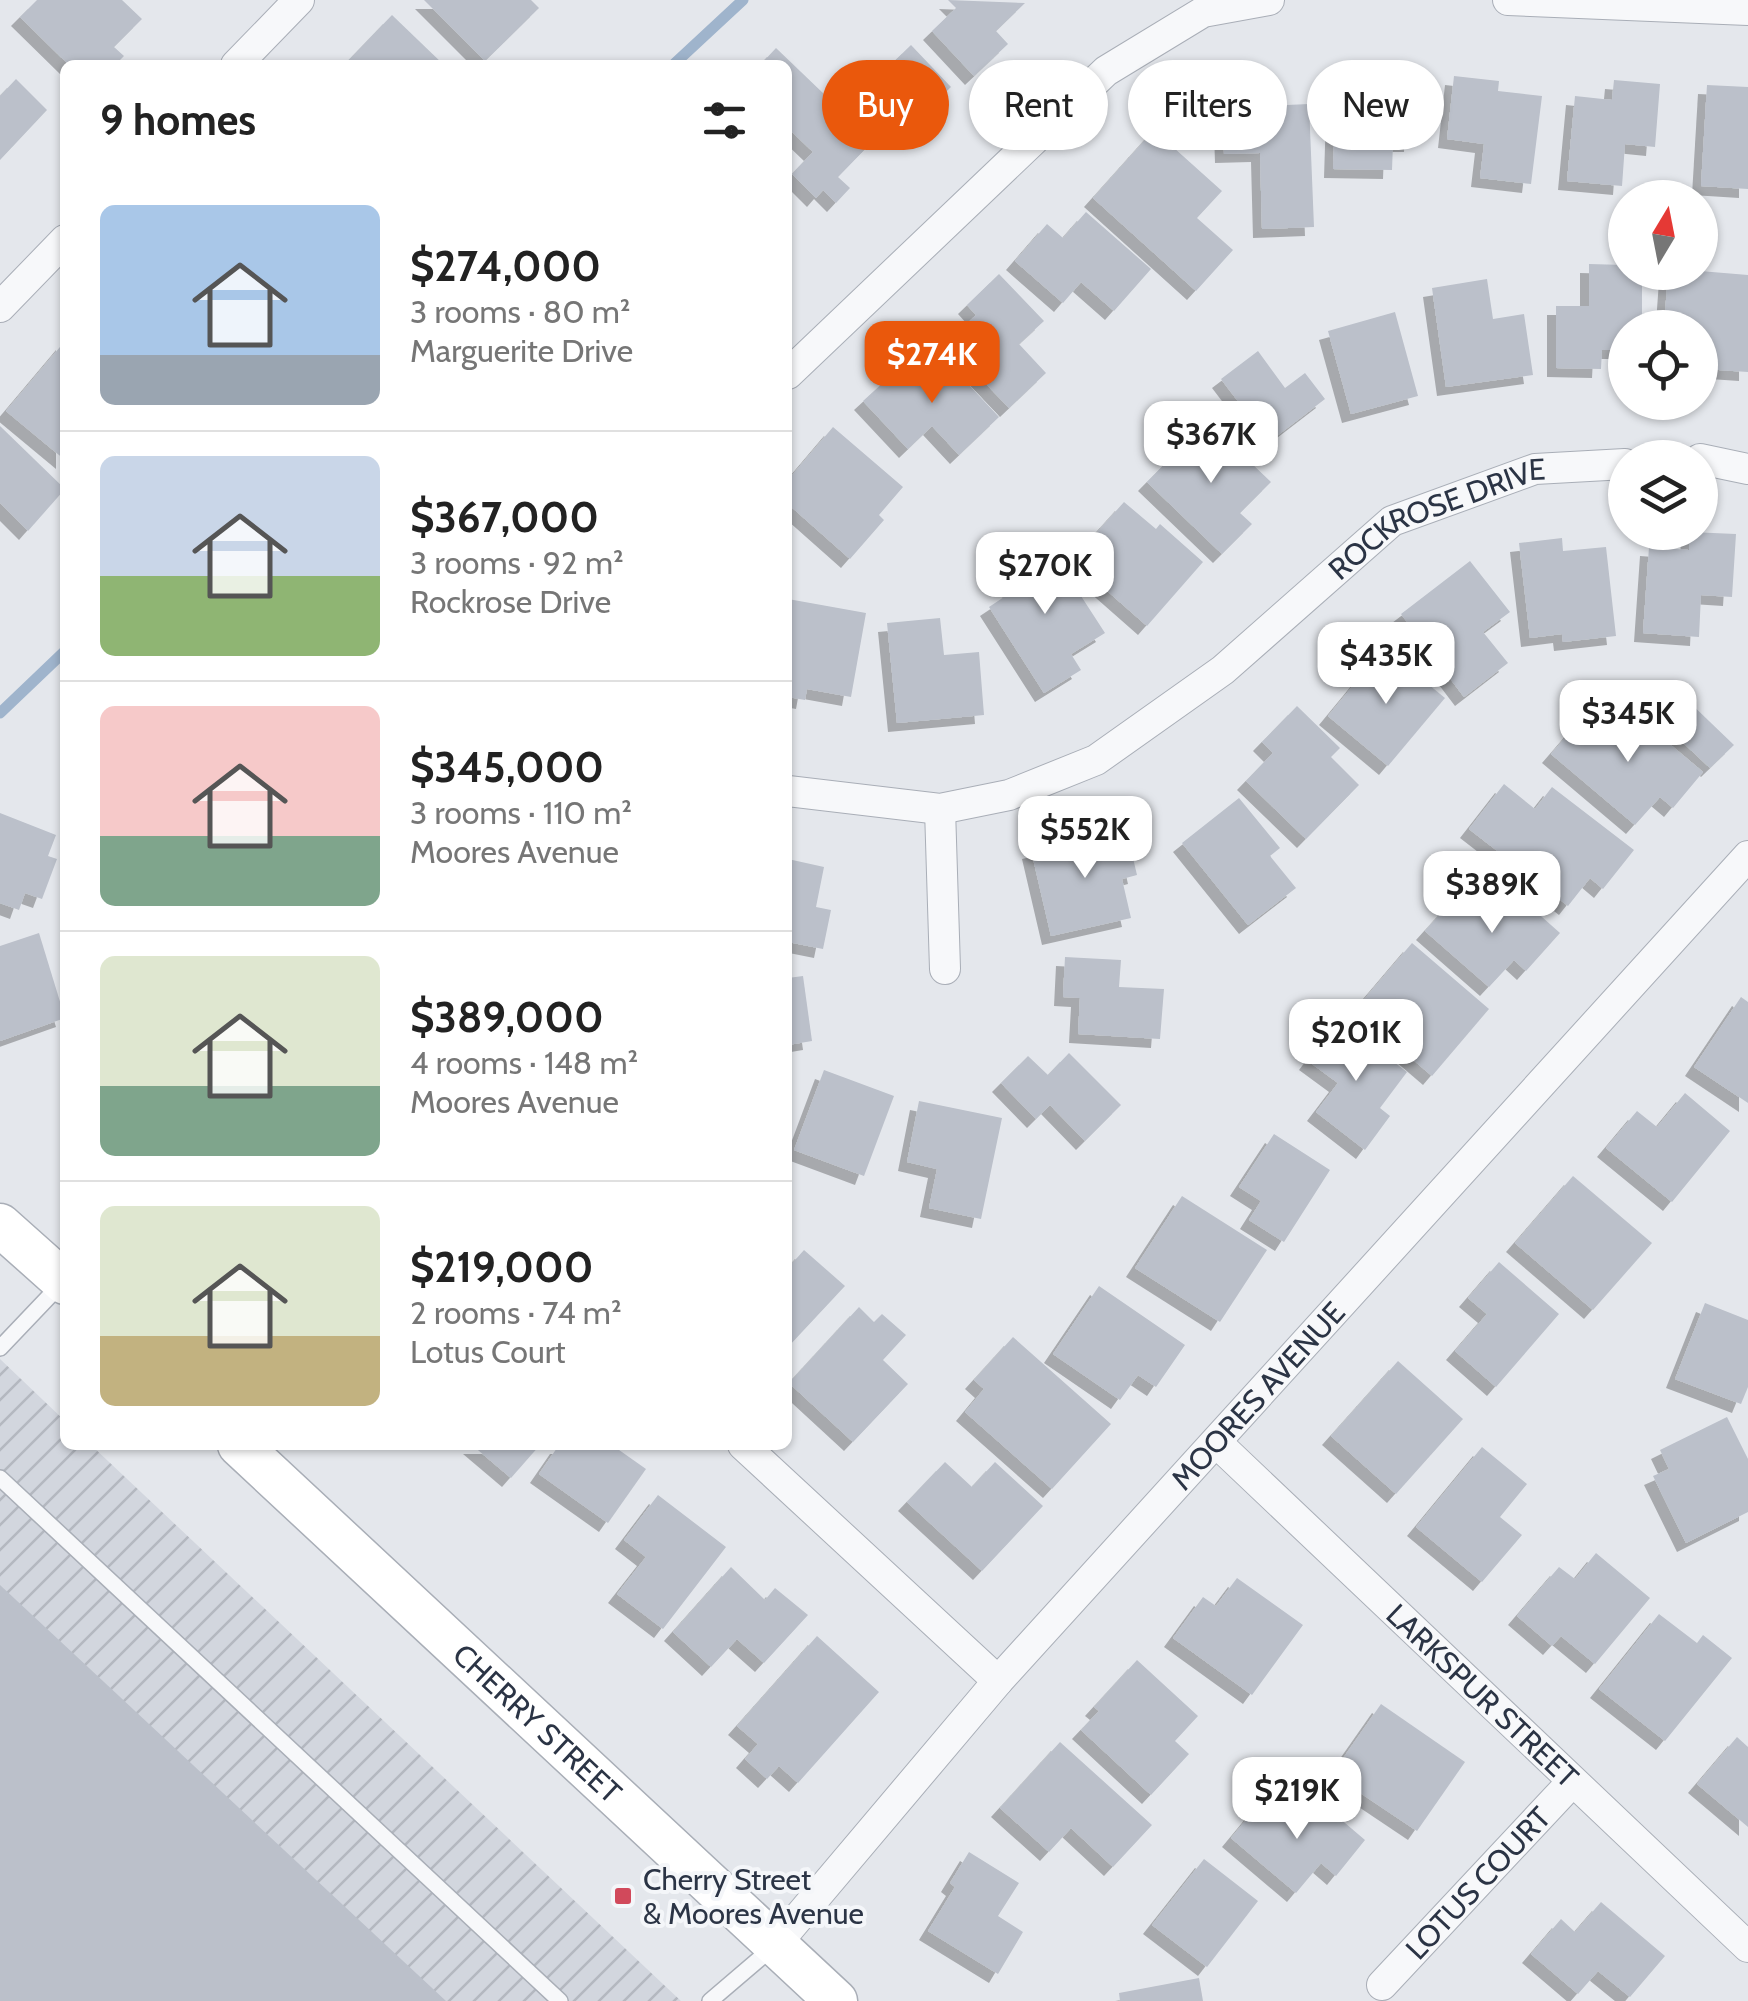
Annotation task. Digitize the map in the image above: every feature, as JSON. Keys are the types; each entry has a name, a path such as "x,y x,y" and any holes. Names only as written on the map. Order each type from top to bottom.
{"street":[{"path":"241,60 299,0"},
{"path":"792,370 1106,71 1203,12 1269,0"},
{"path":"1508,0 1748,10"},
{"path":"0,307 60,245"},
{"path":"1718,463 1748,469"},
{"name":"ROCKROSE DRIVE","path":"792,791 940,809 1010,795 1096,760 1223,670 1392,521 1535,470 1608,465"},
{"path":"940,809 945,969"},
{"name":"MOORES AVENUE","path":"776,1944 998,1681 1218,1444 1748,856"},
{"path":"0,1224 60,1278"},
{"name":"LARKSPUR STREET","path":"1218,1444 1748,1947"},
{"name":"CHERRY STREET","path":"245,1450 836,2001"},
{"path":"749,1450 998,1681"},
{"name":"LOTUS COURT","path":"1382,1986 1572,1782"}],"lane":[{"path":"0,1348 60,1286"},
{"path":"0,1478 560,2001"},
{"path":"710,2001 776,1944"}],"shaded area":[{"path":"0,1359 60,1416 60,1450 96,1450 681,2001 0,2001"}],"building":[{"path":"37,0 122,0 142,19 114,47 124,56 120,60 64,60 20,17"},
{"path":"424,0 531,0 539,8 484,60"},
{"path":"948,0 1025,3 996,31 1008,44 991,60 969,60 969,71 932,31 956,8"},
{"path":"392,15 439,60 349,60"},
{"path":"911,45 925,60 895,60"},
{"path":"776,48 789,60 765,60"},
{"path":"792,63 822,92 822,150 864,150 838,177 850,188 836,203 823,190 816,198 792,174 813,152 792,132"},
{"path":"1454,76 1499,81 1498,91 1542,96 1531,184 1480,178 1484,144 1447,139"},
{"path":"16,79 47,110 0,160 0,96"},
{"path":"1614,80 1660,84 1655,147 1625,144 1622,180 1608,180 1608,185 1567,181 1575,96 1612,100"},
{"path":"1707,85 1748,87 1748,189 1718,187 1718,180 1701,180"},
{"path":"1307,104 1314,227 1262,229 1260,153 1224,154 1224,150 1287,150 1287,105"},
{"path":"1136,150 1176,150 1222,191 1197,218 1233,250 1196,291 1093,198"},
{"path":"1334,150 1393,150 1392,170 1333,169"},
{"path":"1086,212 1151,269 1114,311 1081,282 1063,303 1015,261 1047,224 1063,238"},
{"path":"1589,264 1608,265 1608,290 1642,290 1642,310 1608,310 1608,350 1602,350 1601,369 1556,368 1556,306 1589,306"},
{"path":"1718,272 1748,275 1748,372 1718,370 1718,310 1665,310 1667,290 1718,290"},
{"path":"999,274 1044,321 1019,344 1046,373 1009,408 947,343 976,315 967,305"},
{"path":"1487,279 1493,319 1524,314 1533,375 1446,387 1432,288"},
{"path":"1395,312 1418,396 1351,414 1328,331"},
{"path":"60,347 60,456 6,411"},
{"path":"1258,351 1285,388 1305,373 1325,399 1269,442 1221,379"},
{"path":"940,354 999,417 959,455 932,426 908,449 863,401 897,370 909,383"},
{"path":"1207,421 1271,482 1240,513 1252,524 1222,554 1147,482"},
{"path":"0,426 60,484 60,495 28,531 0,503"},
{"path":"833,427 903,487 879,515 884,520 850,559 792,508 792,475"},
{"path":"1124,502 1156,529 1160,524 1203,562 1147,626 1072,560"},
{"path":"1718,533 1736,534 1732,597 1701,595 1699,637 1643,633 1649,550 1718,550"},
{"path":"1562,538 1563,551 1606,547 1616,636 1563,642 1562,634 1530,638 1519,543"},
{"path":"1046,542 1105,633 1071,654 1081,670 1044,693 989,607 1013,591 1000,571"},
{"path":"1470,561 1510,612 1483,632 1508,663 1464,697 1401,614"},
{"path":"792,600 866,613 851,697 807,689 805,700 792,698"},
{"path":"940,618 944,655 979,652 984,715 897,723 887,623"},
{"path":"1384,648 1445,698 1388,766 1328,716"},
{"path":"1684,697 1734,745 1710,768 1661,722"},
{"path":"1297,706 1340,748 1331,757 1359,785 1306,839 1246,781 1273,753 1262,742"},
{"path":"1628,709 1703,772 1673,808 1660,797 1635,825 1551,754 1583,717 1606,736"},
{"path":"1504,784 1535,809 1552,787 1634,850 1603,889 1590,878 1568,906 1469,829"},
{"path":"1239,798 1280,848 1270,856 1296,888 1248,925 1182,843"},
{"path":"0,813 56,835 48,856 57,859 42,899 25,893 19,910 0,903"},
{"path":"1126,828 1137,875 1122,879 1131,918 1051,936 1031,850"},
{"path":"792,860 824,867 816,907 831,910 823,949 792,943"},
{"path":"1461,891 1491,917 1514,892 1560,933 1526,971 1514,960 1489,987 1425,931"},
{"path":"39,933 60,1002 60,1020 0,1041 0,946"},
{"path":"1412,943 1489,1009 1432,1076 1355,1010"},
{"path":"1065,957 1121,960 1119,987 1164,989 1160,1039 1078,1034 1080,998 1063,997"},
{"path":"803,976 812,1041 792,1044 792,977"},
{"path":"1741,997 1748,1002 1748,1103 1694,1067"},
{"path":"1339,1020 1407,1072 1380,1108 1390,1116 1365,1150 1316,1112 1338,1083 1308,1061"},
{"path":"1069,1053 1121,1105 1085,1141 1050,1105 1036,1119 1001,1083 1028,1056 1048,1075"},
{"path":"824,1070 894,1096 864,1176 794,1150"},
{"path":"1685,1093 1730,1131 1672,1202 1606,1148 1637,1111 1657,1127"},
{"path":"919,1101 1002,1118 981,1219 929,1208 937,1169 907,1162"},
{"path":"1274,1134 1330,1170 1284,1242 1249,1220 1261,1201 1239,1187"},
{"path":"1573,1176 1652,1243 1593,1310 1515,1243"},
{"path":"1182,1196 1267,1250 1220,1322 1135,1268"},
{"path":"804,1250 845,1286 792,1343 792,1264"},
{"path":"1499,1262 1559,1314 1496,1387 1455,1351 1487,1314 1468,1298"},
{"path":"1099,1286 1185,1345 1156,1387 1138,1375 1120,1400 1053,1354"},
{"path":"1705,1303 1748,1320 1748,1387 1741,1404 1675,1379"},
{"path":"859,1307 874,1322 882,1314 906,1335 883,1360 908,1384 853,1442 792,1386 792,1380"},
{"path":"1013,1337 1111,1424 1052,1489 965,1412 984,1389 974,1380"},
{"path":"1398,1361 1463,1419 1396,1494 1331,1436"},
{"path":"1727,1417 1748,1459 1748,1512 1686,1543 1653,1476 1669,1469 1660,1450"},
{"path":"1482,1447 1527,1484 1500,1517 1522,1535 1482,1582 1416,1527"},
{"path":"478,1450 536,1450 511,1478"},
{"path":"556,1450 619,1450 646,1469 608,1523 539,1474"},
{"path":"945,1462 972,1487 995,1462 1043,1506 982,1571 907,1502"},
{"path":"658,1495 726,1547 663,1629 617,1594 646,1557 624,1540"},
{"path":"1596,1553 1650,1598 1595,1664 1561,1636 1552,1646 1517,1616 1559,1567 1575,1579"},
{"path":"731,1567 765,1600 775,1588 808,1615 764,1663 737,1639 711,1667 673,1632"},
{"path":"1237,1578 1303,1625 1252,1695 1173,1638 1203,1597 1216,1606"},
{"path":"0,1585 446,2001 0,2001"},
{"path":"1659,1614 1697,1643 1703,1635 1732,1658 1665,1741 1599,1689"},
{"path":"817,1636 879,1692 798,1783 779,1766 767,1779 745,1759 758,1744 737,1726"},
{"path":"1137,1660 1198,1716 1175,1741 1189,1754 1151,1795 1081,1730 1099,1711 1094,1707"},
{"path":"1381,1704 1465,1762 1417,1831 1332,1774"},
{"path":"1737,1737 1748,1747 1748,1827 1697,1784"},
{"path":"1060,1742 1152,1825 1113,1867 1071,1828 1049,1852 1000,1808"},
{"path":"1265,1797 1297,1824 1318,1800 1365,1840 1336,1876 1321,1863 1296,1893 1231,1838"},
{"path":"969,1852 1019,1883 998,1916 1023,1932 998,1974 928,1931 955,1887 950,1883"},
{"path":"1204,1859 1258,1901 1207,1967 1152,1925"},
{"path":"1601,1902 1665,1956 1630,1997 1598,1971 1578,1994 1531,1954 1561,1919 1575,1932"},
{"path":"1199,1978 1203,2001 1120,2001 1119,1993"}],"waterway":[{"path":"678,60 743,0"},
{"path":"0,713 60,656"}],"place":[{"name":"Cherry Street & Moores Avenue","path":"623,1896"}]}
